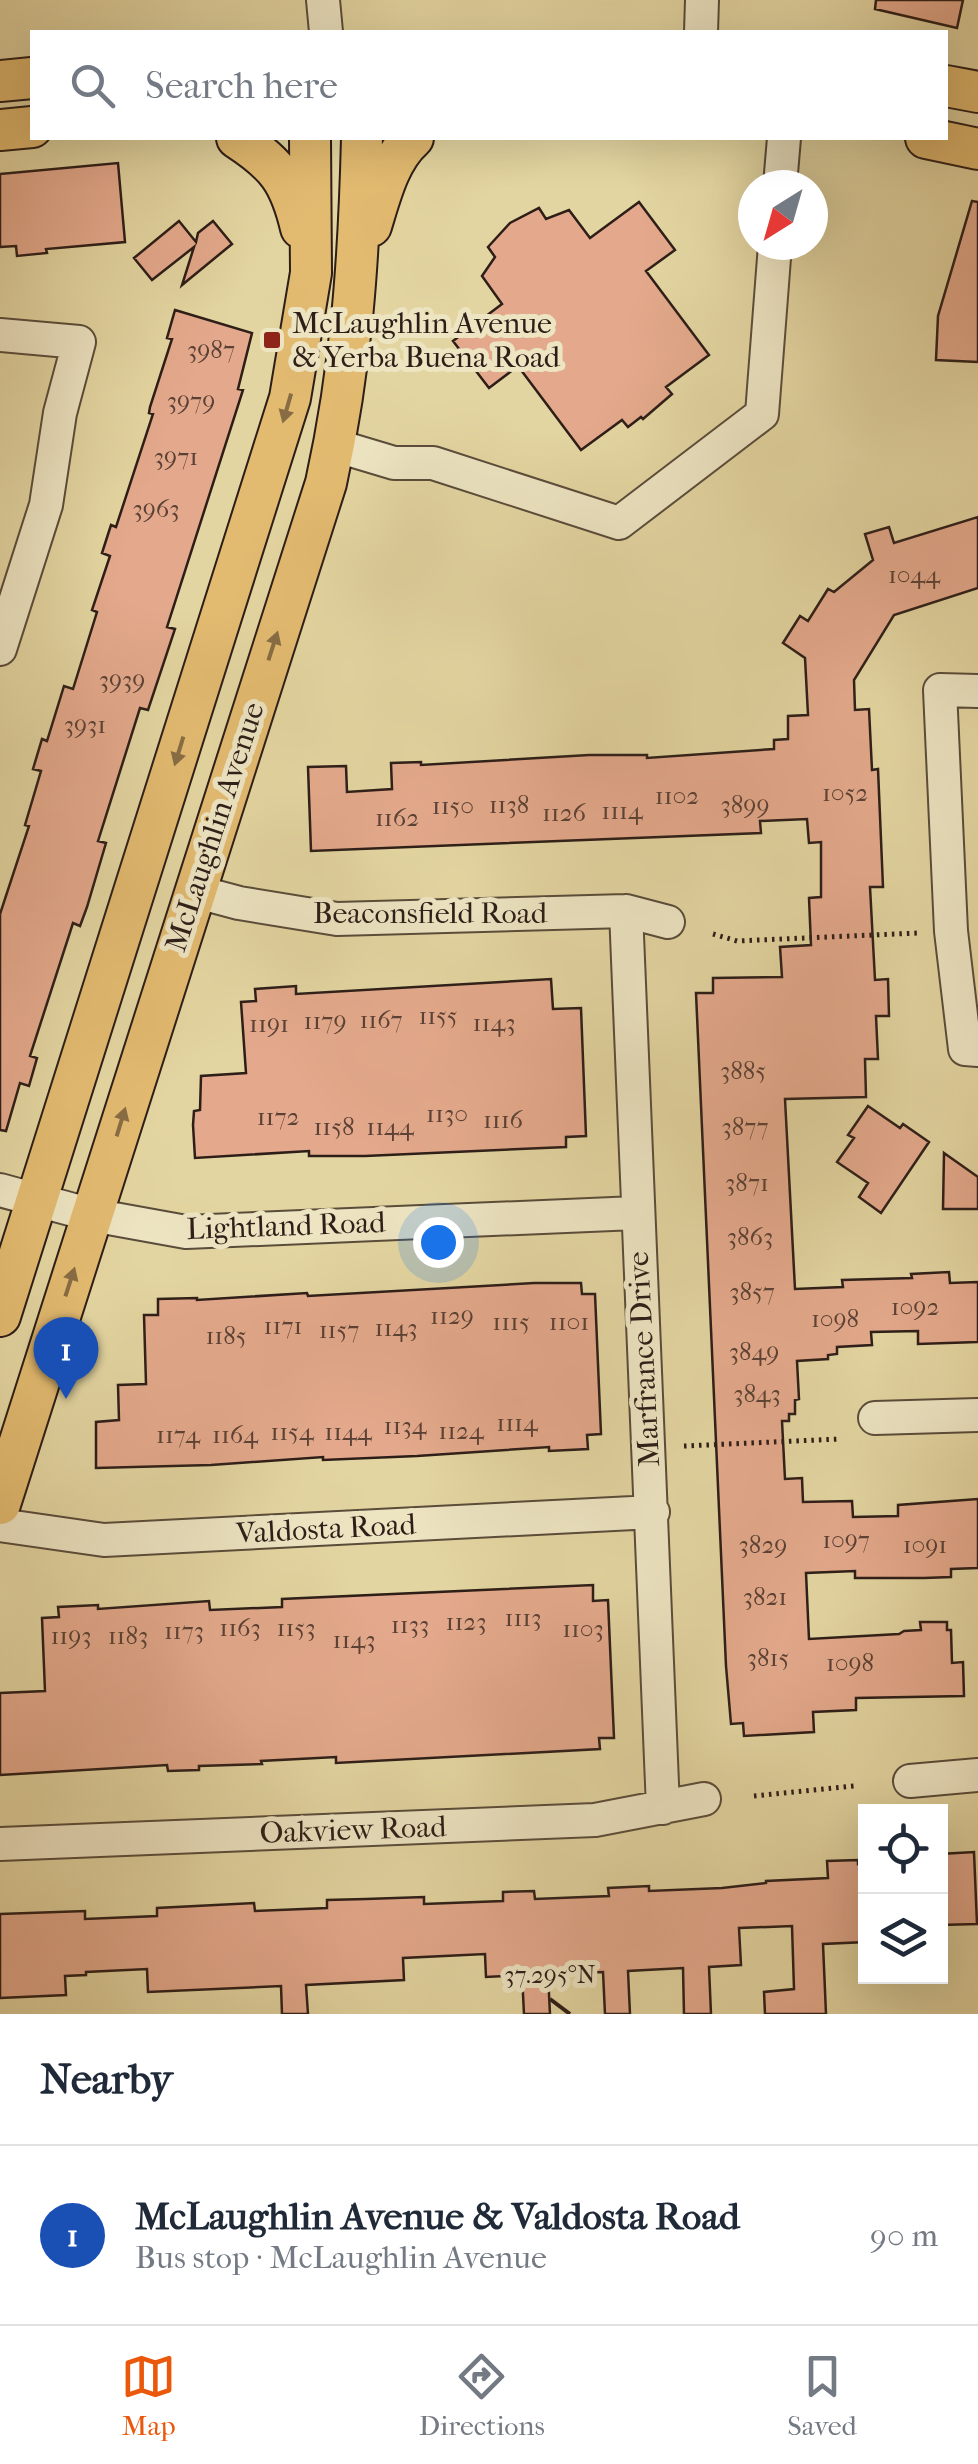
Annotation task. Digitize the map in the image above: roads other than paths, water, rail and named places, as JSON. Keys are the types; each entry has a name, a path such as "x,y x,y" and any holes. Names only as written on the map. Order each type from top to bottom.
{"main road":[{"path":"0,80 30,78"},
{"path":"948,86 978,92"},
{"path":"0,130 30,127"},
{"path":"240,140 267,157 293,191 311,273"},
{"name":"McLaughlin Avenue","path":"0,1316 290,398 311,273 310,140"},
{"name":"McLaughlin Avenue","path":"0,1504 326,483 351,347 359,268 362,140"},
{"path":"359,268 384,185 411,140"},
{"path":"935,140 978,149"}],"street":[{"path":"323,0 326,30"},
{"path":"701,30 702,0"},
{"path":"781,170 784,140"},
{"path":"334,445 394,463 433,464 620,522 762,414 775,260"},
{"path":"0,335 79,342 60,413 46,505 0,649"},
{"path":"978,691 940,690 951,931 965,1049 978,1050"},
{"name":"Beaconsfield Road","path":"194,891 239,904 337,919 626,911 668,922"},
{"name":"Marfrance Drive","path":"626,911 663,1808"},
{"name":"Lightland Road","path":"0,1190 92,1215 186,1232 636,1212"},
{"path":"875,1418 978,1414"},
{"name":"Valdosta Road","path":"0,1525 104,1540 653,1512"},
{"path":"910,1781 978,1775"},
{"name":"Oakview Road","path":"0,1844 595,1820 704,1799"}],"place":[{"name":"McLaughlin Avenue & Yerba Buena Road","path":"272,340"},
{"name":"McLaughlin Avenue & Valdosta Road","path":"66,1399"}]}
